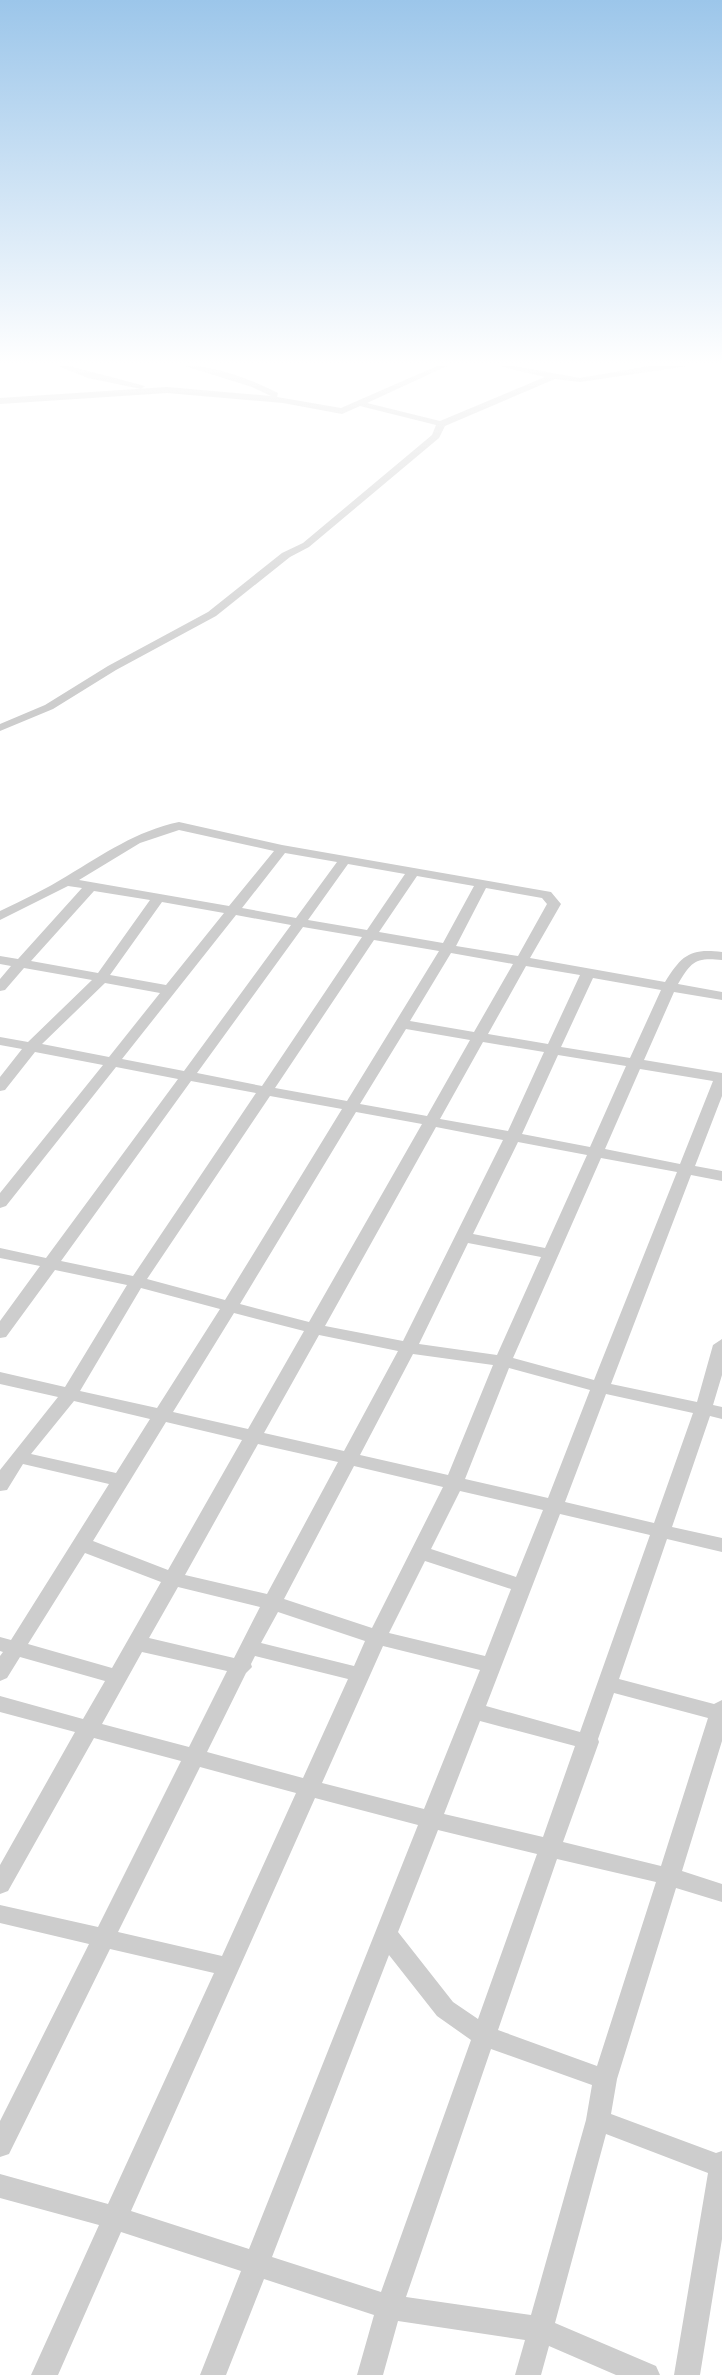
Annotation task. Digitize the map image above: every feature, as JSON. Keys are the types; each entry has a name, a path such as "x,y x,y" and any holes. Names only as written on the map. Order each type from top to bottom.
{"street":[{"path":"0,728 49,707 217,611 286,555 306,545 388,477"},
{"path":"0,916 67,882 143,836 163,828 195,828 282,849 482,883 553,900 554,904 434,1121 0,1885"},
{"path":"0,1203 282,849"},
{"path":"0,1333 190,1077 345,860"},
{"path":"0,1485 18,1457 69,1395 137,1282 413,872"},
{"path":"67,882 722,996"},
{"path":"0,1673 8,1647 80,1543 229,1308 447,949 482,883"},
{"path":"0,987 90,887"},
{"path":"0,1087 31,1047 101,979 158,898"},
{"path":"44,2375 377,1637 454,1482 503,1361 669,987 688,957 697,954 722,956"},
{"path":"0,960 169,990"},
{"path":"0,2146 242,1667 249,1647 408,1348 513,1136 588,973"},
{"path":"213,2375 722,1077 401,1024"},
{"path":"0,1041 722,1176"},
{"path":"462,1237 551,1254"},
{"path":"0,1252 137,1282 316,1329 408,1348 503,1361 599,1387 713,1412"},
{"path":"370,2375 389,2307 552,1848 660,1531 713,1412 722,1345"},
{"path":"0,1378 722,1545"},
{"path":"18,1457 118,1480"},
{"path":"80,1543 172,1579 274,1603 377,1637 492,1665"},
{"path":"420,1552 523,1586"},
{"path":"137,1643 242,1667"},
{"path":"8,1647 118,1677"},
{"path":"249,1647 361,1675"},
{"path":"528,2375 598,2120 605,2079 635,1992 667,1876 722,1712 608,1684"},
{"path":"0,1704 310,1788 667,1876 722,1893"},
{"path":"474,1711 589,1742"},
{"path":"0,1914 229,1967"},
{"path":"387,1935 445,2009 484,2036 605,2079"},
{"path":"598,2120 721,2164 687,2375"},
{"path":"0,2186 115,2218 389,2307 539,2329 647,2375"}]}
